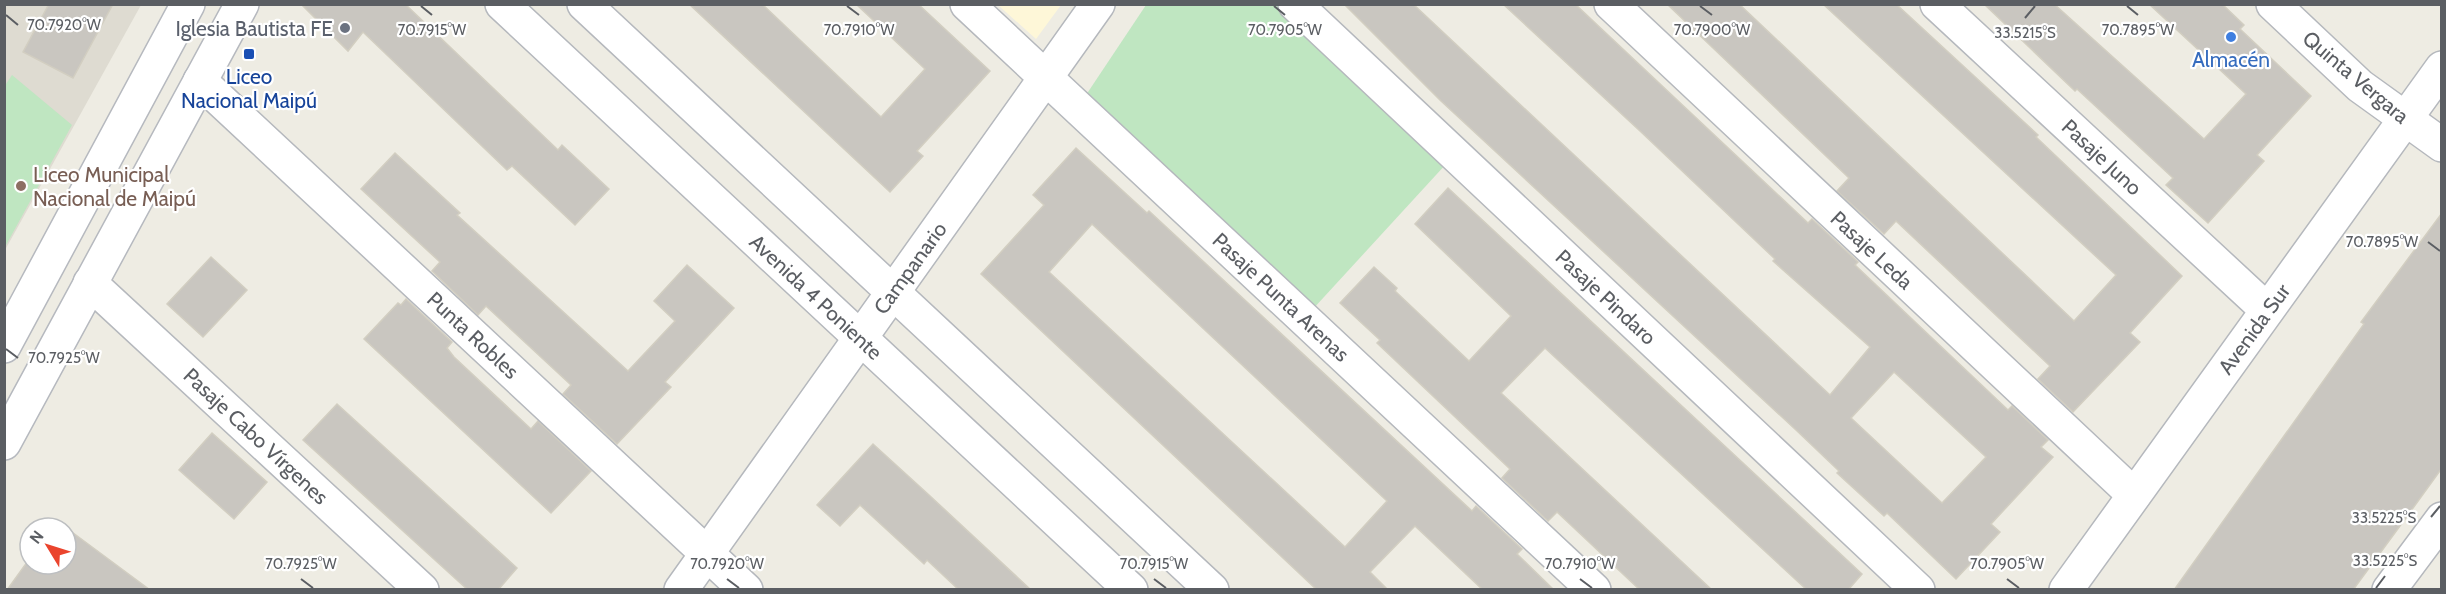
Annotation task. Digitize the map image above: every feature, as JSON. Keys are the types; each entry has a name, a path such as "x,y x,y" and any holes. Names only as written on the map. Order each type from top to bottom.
{"street":[{"path":"4,346 188,4"},
{"path":"4,443 242,4"},
{"name":"Avenida 4 Poniente","path":"502,4 1131,590"},
{"path":"585,4 1212,590"},
{"name":"Pasaje Punta Arenas","path":"967,4 1594,590"},
{"name":"Campanario","path":"681,590 1098,4"},
{"name":"Pasaje Pindaro","path":"1295,4 1918,590"},
{"name":"Pasaje Leda","path":"1611,4 2134,495"},
{"name":"Pasaje Juno","path":"1936,4 2267,310"},
{"name":"Quinta Vergara","path":"2272,4 2360,86 2442,146"},
{"name":"Avenida Sur","path":"2066,590 2442,68"},
{"name":"Punta Robles","path":"200,81 746,590"},
{"name":"Pasaje Cabo Vírgenes","path":"90,282 422,590"},
{"path":"2389,590 2442,519"}],"shaded area":[{"path":"5,5 141,5 5,250"},
{"path":"998,5 1061,5 1036,39"}],"green space":[{"path":"1146,5 1277,5 1447,163 1313,309 1084,98"},
{"name":"Liceo Municipal Nacional de Maipú","path":"12,75 72,125 5,247 4,87"}],"building":[{"path":"49,4 113,4 73,78 23,52"},
{"path":"301,4 405,4 558,150 562,145 609,189 575,225 512,166 507,170 363,32 348,51"},
{"path":"689,4 762,4 881,117 925,69 856,4 918,4 990,71 917,151 923,156 890,192"},
{"path":"1344,4 1413,4 1830,395 1870,347 1773,261 1775,259 1503,4 1575,4 1808,223 1812,219 1858,262 1855,265 2008,410 2012,406 2048,440 2041,447 2053,457 1991,524 2000,532 1956,579 1887,513 1884,516 1837,473 1839,471 1796,430 1441,101","holes":["1894,372 1986,457 1942,503 1851,418"]},
{"path":"1667,4 1739,4 2074,321 2116,275 1823,4 1896,4 2038,135 2036,137 2182,276 2130,333 2140,342 2073,412 2038,379 2050,366 1896,221 1884,234 1837,191 1849,178"},
{"path":"1984,4 2054,4 2204,139 2246,94 2149,4 2222,4 2244,25 2240,29 2311,96 2257,155 2264,161 2208,223 2166,185 2173,178 2077,89 2075,91"},
{"path":"1076,148 1147,213 1149,211 1472,511 1476,506 1522,549 1517,554 1554,590 1483,590 1415,526 1370,572 1388,590 1317,590 981,274 1044,205 1033,195","holes":["1092,224 1387,501 1345,547 1049,272"]},
{"path":"395,153 460,213 457,215 628,371 675,321 654,301 687,265 734,308 665,382 671,387 617,444 563,394 571,385 486,306 478,315 432,271 440,262 361,189"},
{"path":"1448,188 1862,574 1848,590 1807,590 1545,348 1501,393 1712,590 1640,590 1557,512 1548,521 1502,478 1510,469 1377,343 1380,340 1340,303 1374,267 1397,288 1395,291 1469,361 1511,316 1415,224"},
{"path":"2442,213 2442,468 2353,590 2174,590 2364,324 2361,322"},
{"path":"211,257 247,290 203,337 167,304"},
{"path":"406,299 452,342 447,348 454,357 531,429 538,421 591,471 551,513 364,339 398,303 401,305"},
{"path":"337,404 517,568 498,590 468,590 303,440"},
{"path":"212,433 267,482 234,519 179,470"},
{"path":"873,444 1031,590 959,590 927,560 924,564 860,505 840,526 817,505"},
{"path":"78,537 150,590 7,590 18,575 78,576"}],"place":[{"name":"Iglesia Bautista FE","path":"345,28"},
{"name":"Almacén","path":"2231,37"},
{"name":"Liceo Nacional Maipú","path":"249,54"},
{"name":"Liceo Municipal Nacional de Maipú","path":"21,186"}]}
